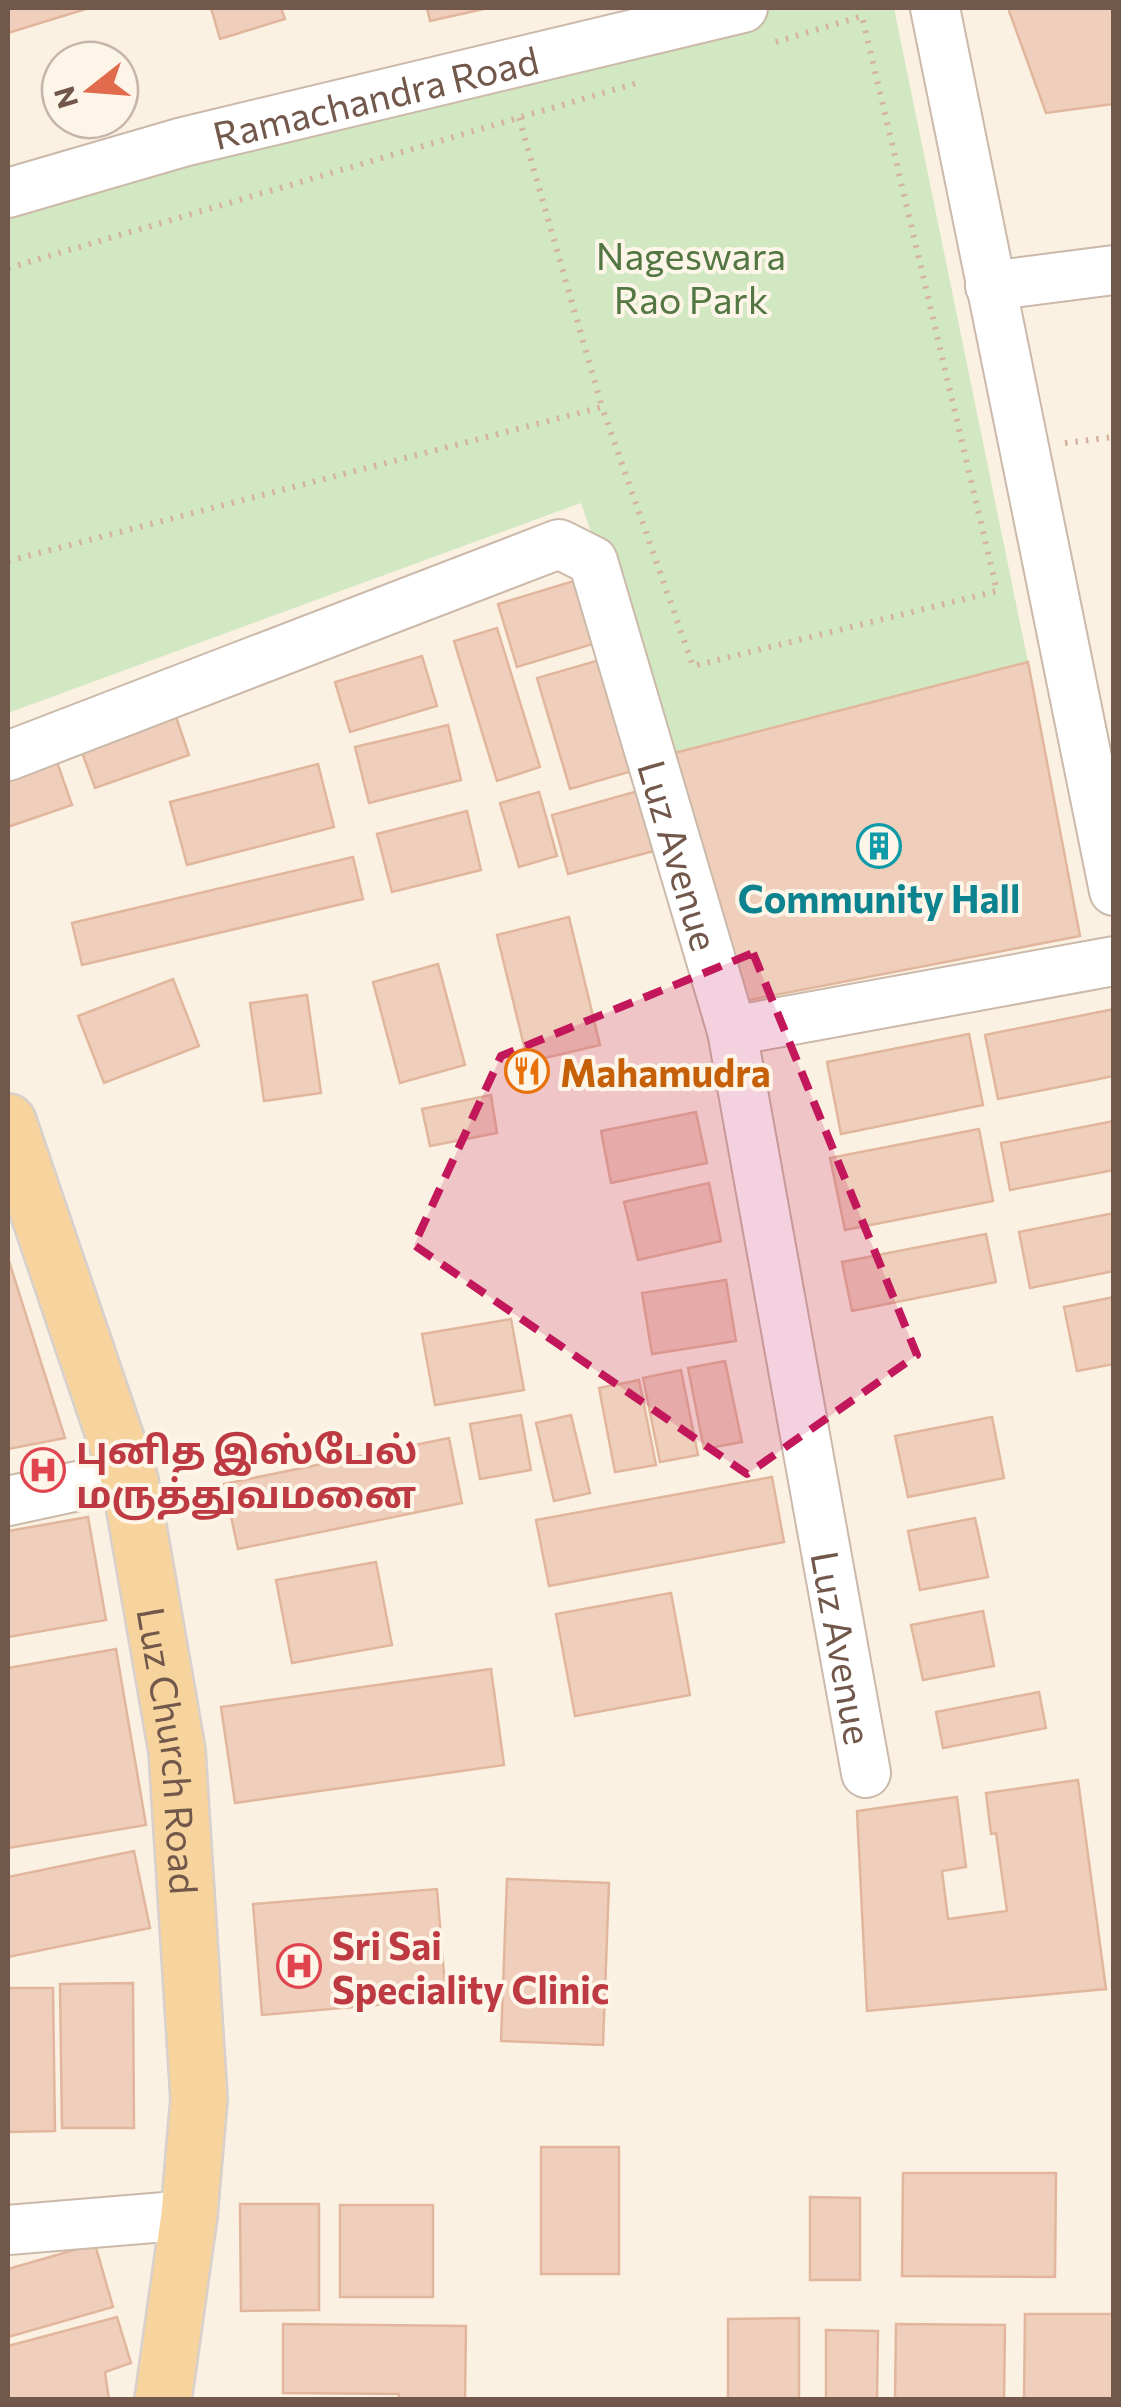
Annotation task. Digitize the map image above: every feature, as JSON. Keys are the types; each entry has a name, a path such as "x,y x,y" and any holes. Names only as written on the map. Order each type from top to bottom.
{"main road":[{"name":"Luz Church Road","path":"8,1122 130,1481 177,1751 200,2099 189,2215 163,2400"}],"street":[{"path":"935,8 1112,871"},
{"name":"Ramachandra Road","path":"8,193 183,142 755,26"},
{"path":"990,286 1114,270"},
{"name":"Luz Avenue","path":"8,756 559,544 593,561 732,1031 866,1773"},
{"path":"732,1031 1114,961"},
{"path":"8,1501 86,1484 130,1481"},
{"path":"8,2230 189,2215"}],"path":[{"path":"519,118 602,407 693,666 997,591 862,16 755,26"},
{"path":"8,268 652,78"},
{"path":"8,561 602,407"}],"highlighted area":[{"path":"753,953 917,1355 747,1474 414,1245 501,1056"}],"green space":[{"name":"Nageswara Rao Park","path":"704,8 894,8 1028,662 667,755 581,503 8,713 8,217"}],"building":[{"path":"8,8 89,8 8,33"},
{"path":"211,8 281,8 285,19 220,39"},
{"path":"427,8 488,8 430,21"},
{"path":"1008,8 1114,8 1114,104 1046,113"},
{"path":"577,580 596,643 517,667 498,604"},
{"path":"497,628 540,767 497,781 454,641"},
{"path":"422,656 437,706 350,732 335,682"},
{"path":"603,659 636,770 570,789 537,678"},
{"name":"Community Hall","path":"1028,662 1080,936 744,1001 667,755"},
{"path":"175,714 189,755 95,788 80,747"},
{"path":"448,725 461,780 369,803 355,747"},
{"path":"57,762 72,805 8,827 8,779"},
{"path":"318,764 334,827 187,865 170,802"},
{"path":"645,789 661,849 568,874 552,815"},
{"path":"539,792 557,856 519,867 500,803"},
{"path":"467,811 481,870 392,892 377,834"},
{"path":"353,857 363,899 82,965 72,923"},
{"path":"569,917 600,1045 528,1062 497,935"},
{"path":"438,964 465,1065 400,1083 373,982"},
{"path":"173,979 199,1046 104,1083 78,1016"},
{"path":"307,995 321,1093 264,1101 250,1003"},
{"path":"1114,1009 1114,1076 998,1099 985,1035"},
{"path":"969,1034 983,1105 841,1134 827,1062"},
{"path":"491,1095 497,1133 430,1146 422,1109"},
{"path":"696,1112 707,1163 611,1183 601,1131"},
{"path":"1114,1121 1114,1170 1010,1190 1001,1143"},
{"path":"979,1129 993,1201 845,1230 830,1158"},
{"path":"709,1183 721,1241 638,1260 624,1202"},
{"path":"1114,1213 1114,1271 1030,1288 1019,1232"},
{"path":"986,1234 996,1282 852,1311 842,1262"},
{"path":"8,1258 65,1438 8,1449"},
{"path":"726,1280 736,1341 652,1354 642,1293"},
{"path":"1114,1297 1114,1364 1077,1371 1064,1307"},
{"path":"511,1319 524,1390 435,1405 422,1334"},
{"path":"725,1361 742,1442 704,1449 688,1368"},
{"path":"681,1370 698,1455 660,1462 643,1378"},
{"path":"639,1380 656,1465 615,1472 599,1388"},
{"path":"521,1415 531,1470 480,1479 470,1424"},
{"path":"571,1415 590,1493 554,1501 536,1423"},
{"path":"992,1417 1004,1478 908,1497 895,1436"},
{"path":"449,1438 462,1503 238,1549 224,1484"},
{"path":"772,1477 784,1542 549,1586 536,1520"},
{"path":"88,1517 106,1620 8,1637 8,1531"},
{"path":"975,1518 988,1577 920,1590 908,1531"},
{"path":"376,1562 392,1645 292,1663 276,1580"},
{"path":"671,1593 690,1695 575,1716 556,1614"},
{"path":"983,1611 994,1666 923,1680 911,1625"},
{"path":"116,1649 146,1825 8,1848 8,1668"},
{"path":"491,1669 504,1765 235,1803 221,1707"},
{"path":"1039,1692 1046,1728 943,1748 936,1712"},
{"path":"1078,1780 1106,1989 867,2011 857,1811 957,1797 966,1867 942,1871 948,1919 1007,1911 986,1793"},
{"path":"134,1851 150,1928 8,1957 8,1877"},
{"path":"507,1879 609,1883 603,2045 501,2041"},
{"path":"437,1889 446,1999 262,2015 253,1904"},
{"path":"133,1983 134,2128 62,2128 60,1984"},
{"path":"8,1988 53,1988 55,2131 8,2132"},
{"path":"541,2147 619,2147 619,2274 541,2274"},
{"path":"903,2173 1056,2173 1055,2277 902,2276"},
{"path":"810,2197 860,2198 860,2280 810,2280"},
{"path":"240,2204 319,2204 319,2310 241,2311"},
{"path":"340,2205 433,2205 433,2297 340,2297"},
{"path":"95,2244 113,2307 8,2337 8,2269"},
{"path":"1025,2314 1114,2314 1114,2400 1024,2400"},
{"path":"117,2317 131,2363 105,2372 109,2400 8,2400 8,2346"},
{"path":"799,2318 799,2400 728,2400 728,2319"},
{"path":"283,2324 466,2326 465,2400 399,2400 399,2394 283,2393"},
{"path":"896,2324 1005,2325 1004,2400 895,2400"},
{"path":"826,2330 878,2331 877,2400 826,2400"}],"place":[{"name":"Community Hall","path":"879,846"},
{"name":"Mahamudra","path":"527,1071"},
{"name":"புனித இஸ்பேல் மருத்துவமனை","path":"43,1470"},
{"name":"Sri Sai Speciality Clinic","path":"299,1966"}]}
